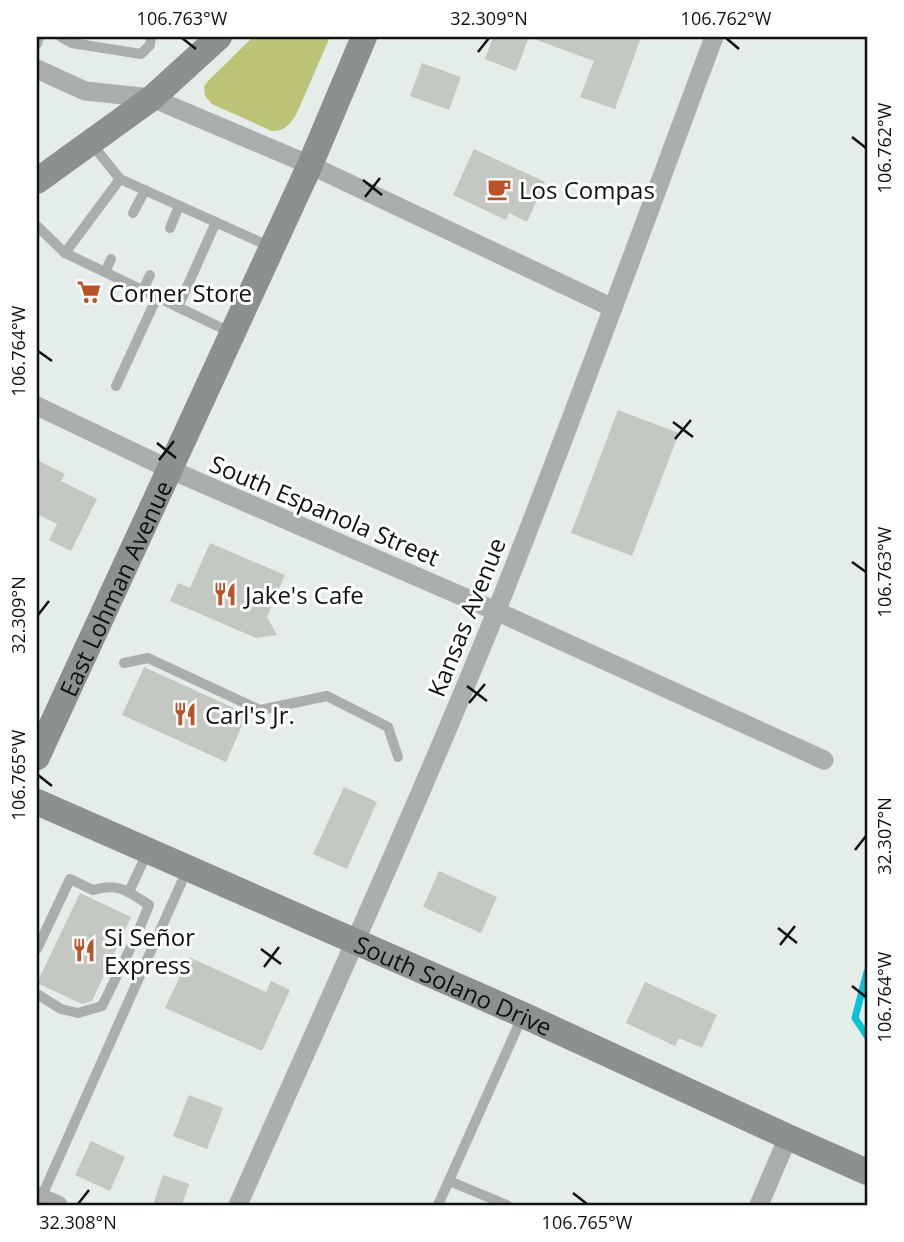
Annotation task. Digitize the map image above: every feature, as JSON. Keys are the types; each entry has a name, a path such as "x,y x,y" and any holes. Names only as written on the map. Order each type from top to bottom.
{"main road":[{"path":"37,181 152,98 219,37"},
{"name":"East Lohman Avenue","path":"37,758 310,165 364,37"},
{"name":"South Solano Drive","path":"37,802 523,1014 867,1171"}],"street":[{"name":"Kansas Avenue","path":"238,1205 430,771 496,611 714,37"},
{"path":"37,69 85,91 152,98 310,165 613,308"},
{"name":"South Espanola Street","path":"37,406 169,469 496,611 824,760"},
{"path":"760,1205 788,1137"}],"lane":[{"path":"37,44 39,37"},
{"path":"61,37 141,54 150,45 151,37"},
{"path":"91,142 120,179 272,248"},
{"path":"65,253 120,179"},
{"path":"134,213 145,190"},
{"path":"170,228 179,206"},
{"path":"178,307 216,222"},
{"path":"37,226 65,253 232,333"},
{"path":"105,272 111,259"},
{"path":"143,290 150,275"},
{"path":"116,386 157,297"},
{"path":"124,663 148,658 260,710 327,696 388,727 398,757"},
{"path":"129,892 148,850"},
{"path":"43,1201 188,868"},
{"path":"37,950 70,879 93,890 108,885 129,892 149,905 138,932"},
{"path":"37,994 61,1009 78,1013 102,1006 130,949"},
{"path":"438,1205 523,1014"},
{"path":"449,1181 507,1205"}],"green space":[{"path":"253,37 330,37 296,115 280,130 272,131 212,104 205,96 204,86 208,81"}],"building":[{"path":"493,37 529,37 516,71 485,59"},
{"path":"534,37 641,37 615,109 580,97 594,61"},
{"path":"422,63 461,77 449,110 410,96"},
{"name":"Los Compas","path":"474,149 545,182 527,222 509,213 506,220 453,195"},
{"path":"618,410 679,433 632,556 571,533"},
{"path":"37,460 65,474 61,481 97,499 71,551 49,540 57,524 37,514"},
{"name":"Jake's Cafe","path":"210,543 285,575 267,617 277,635 256,638 170,601 178,583 190,588"},
{"name":"Carl's Jr.","path":"144,667 247,714 226,762 122,715"},
{"path":"344,787 377,802 347,869 313,854"},
{"path":"439,871 497,897 481,933 423,907"},
{"name":"Si Señor Express","path":"80,893 131,917 92,1001 82,1004 37,983"},
{"path":"189,957 266,992 271,981 290,990 262,1051 165,1008"},
{"path":"645,982 717,1015 702,1048 679,1038 675,1046 626,1023"},
{"path":"189,1095 223,1108 207,1149 173,1136"},
{"path":"91,1141 125,1157 110,1191 75,1175"},
{"path":"163,1175 189,1184 182,1205 153,1205"}],"waterway":[{"path":"867,972 855,1018 867,1036"}],"place":[{"name":"Los Compas","path":"499,189"},
{"name":"Corner Store","path":"89,292"},
{"name":"Jake's Cafe","path":"225,594"},
{"name":"Carl's Jr.","path":"185,714"},
{"name":"Si Señor Express","path":"84,950"}]}
